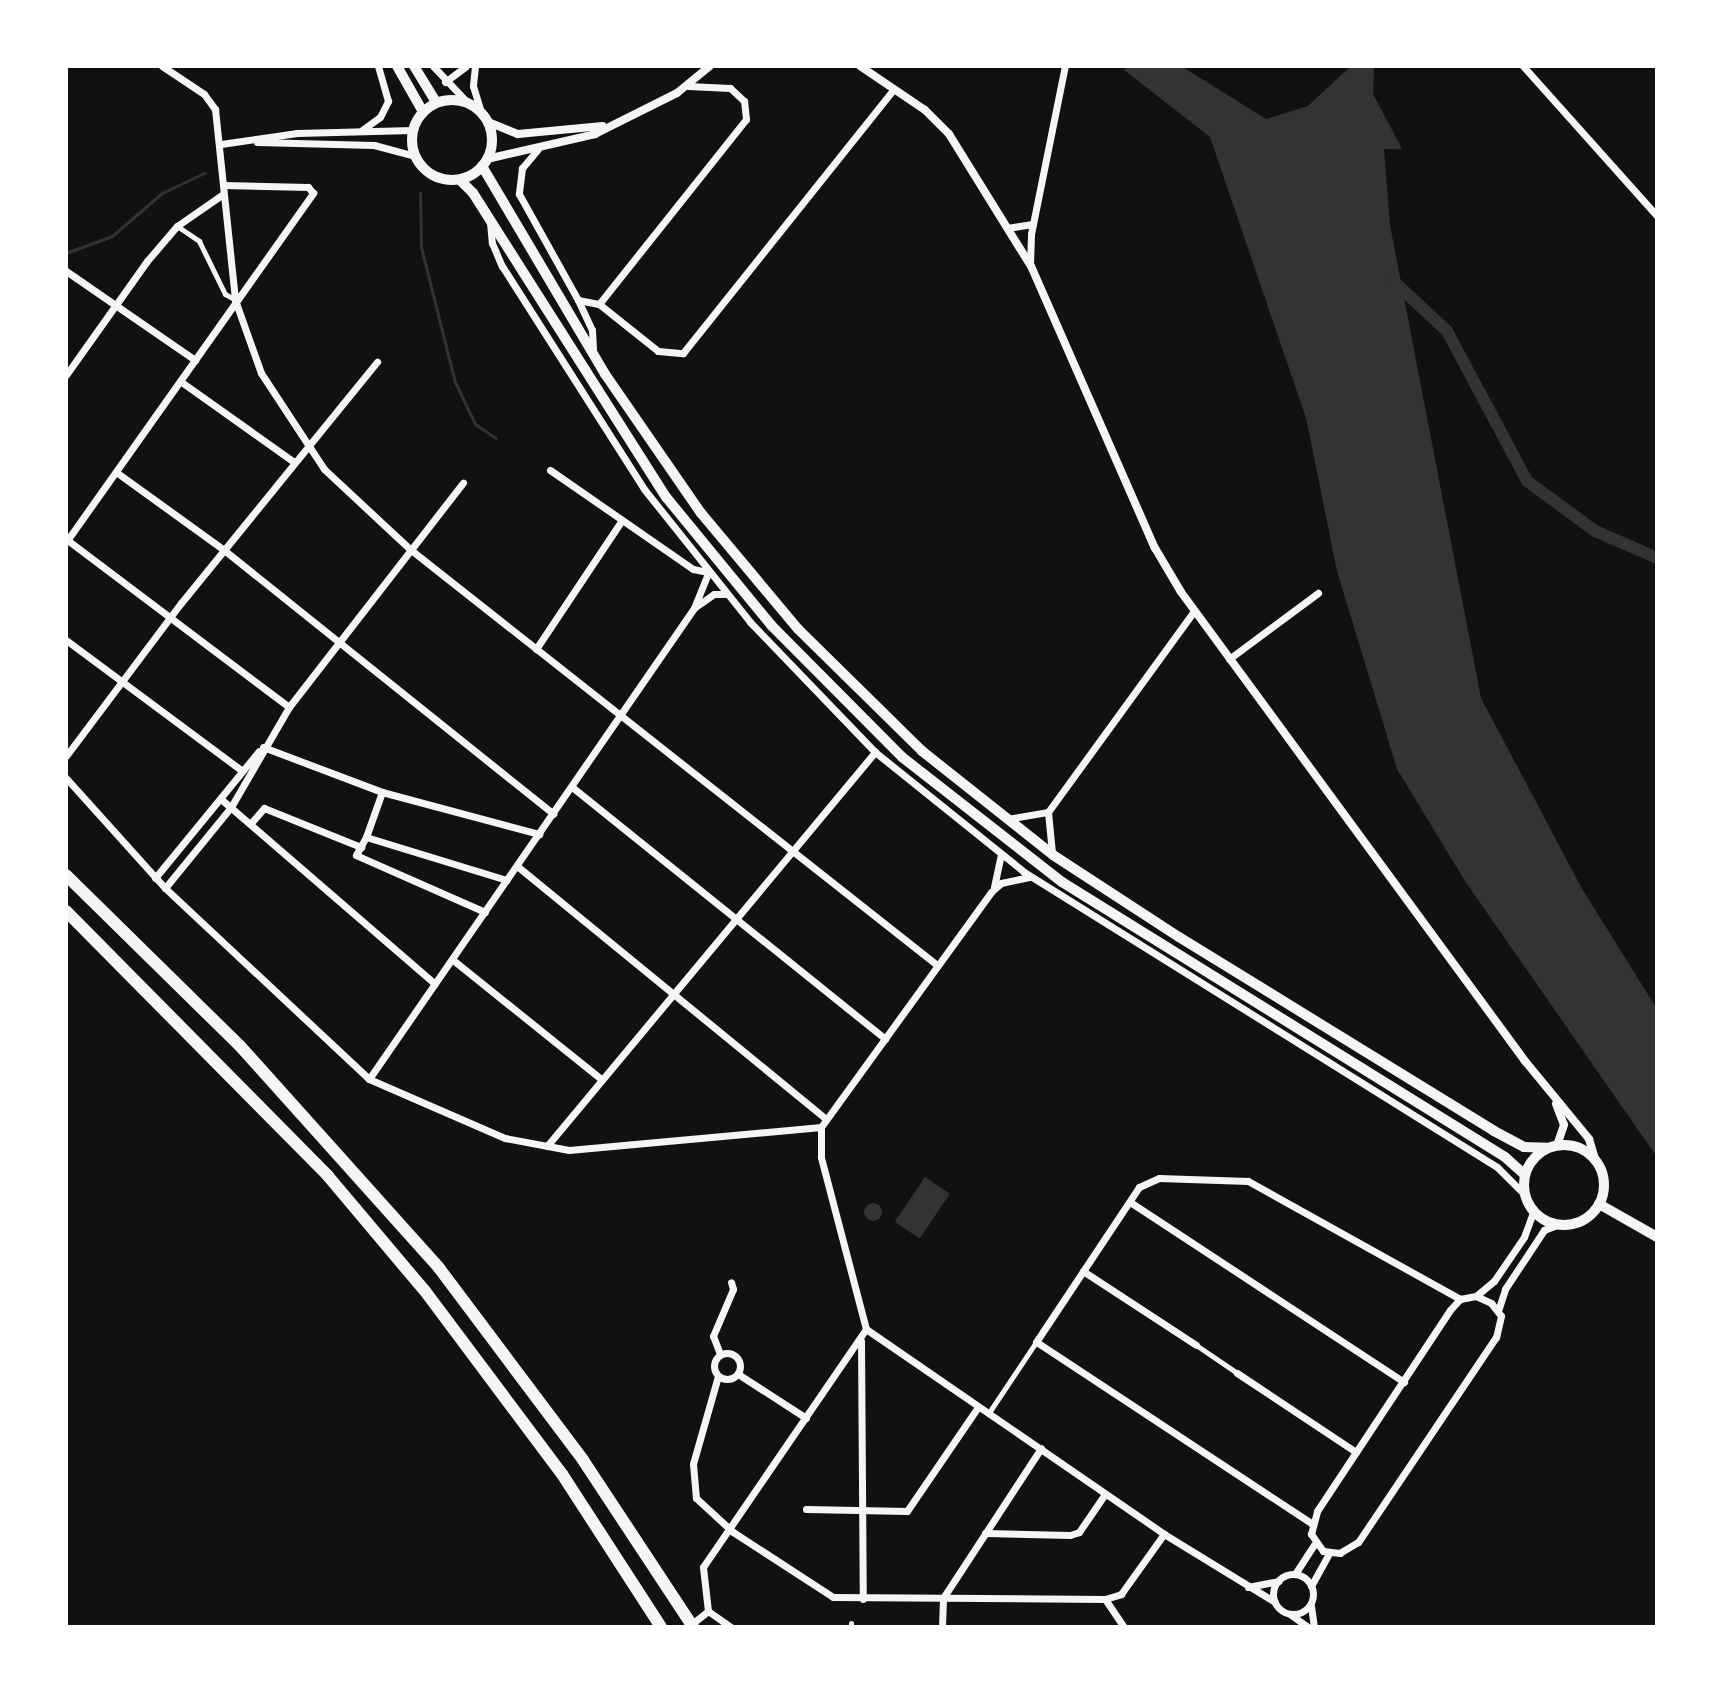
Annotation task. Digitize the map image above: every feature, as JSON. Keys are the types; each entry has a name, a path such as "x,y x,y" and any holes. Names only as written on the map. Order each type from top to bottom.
{"highway":[{"path":"66,875 240,1046 439,1268 583,1460 690,1627"},
{"path":"66,911 328,1176 425,1291 562,1474 661,1627"}],"main road":[{"path":"397,66 423,112"},
{"path":"414,66 436,102"},
{"path":"466,101 481,112 488,122 492,142 485,163 460,180 433,176 415,156 413,130 423,112 436,102 466,101"},
{"path":"485,163 507,213 593,354 701,513 798,629 913,742 1053,855 1494,1131 1524,1147 1575,1146 1595,1159 1604,1184 1599,1204 1581,1221 1557,1225 1533,1212 1524,1194 1525,1175 1552,1147"},
{"path":"460,180 490,219 666,497 771,625 902,757 1062,882 1505,1157 1525,1175"},
{"path":"1599,1204 1653,1234"}],"street":[{"path":"162,66 211,101 221,144 235,300 261,373 305,446 411,550 937,965"},
{"path":"359,131 380,117 388,101 378,66"},
{"path":"433,66 466,101"},
{"path":"445,82 466,66"},
{"path":"475,66 473,86 481,112"},
{"path":"485,163 608,126 688,86 710,66"},
{"path":"860,66 940,123 1031,266 1155,548 1194,611 1554,1100 1589,1139 1595,1159"},
{"path":"1031,266 1033,224 1065,66"},
{"path":"1523,66 1654,213"},
{"path":"599,304 746,119 744,101 730,88 688,86"},
{"path":"578,300 599,304 667,355 683,353 894,89"},
{"path":"488,122 518,134 608,126"},
{"path":"255,141 270,136 413,130"},
{"path":"221,144 255,141 374,145 415,156"},
{"path":"538,149 518,179 519,194 592,330 593,354"},
{"path":"66,375 177,226 223,190 308,187 313,193 66,540 289,707"},
{"path":"1654,213 1657,202"},
{"path":"507,213 540,236"},
{"path":"490,219 492,243 502,266 611,440 708,573 875,752 1032,877 1497,1167 1524,1194"},
{"path":"1007,228 1033,224"},
{"path":"177,226 199,241 225,294 235,300"},
{"path":"67,270 195,360"},
{"path":"66,756 305,446 377,362"},
{"path":"180,381 294,462"},
{"path":"550,470 693,569 708,573"},
{"path":"116,472 224,550 553,814"},
{"path":"165,888 231,807 263,747 289,707 341,645 463,483"},
{"path":"536,649 622,520"},
{"path":"369,1079 694,608 708,573"},
{"path":"1229,659 1318,593"},
{"path":"694,608 714,594 726,594"},
{"path":"1004,818 1021,820 1048,812 1194,611"},
{"path":"66,640 124,680 240,769"},
{"path":"155,878 222,800 240,769 263,747"},
{"path":"263,747 382,792 539,834"},
{"path":"547,1146 875,752"},
{"path":"66,778 165,888 369,1079 505,1138 569,1150 821,1127"},
{"path":"572,787 885,1039"},
{"path":"382,792 356,855 485,912"},
{"path":"222,800 435,984"},
{"path":"251,823 264,808 361,847"},
{"path":"1048,812 1053,855"},
{"path":"366,837 507,880"},
{"path":"992,892 1001,855"},
{"path":"517,866 825,1118"},
{"path":"1032,877 1014,878 992,892 821,1127 821,1157 866,1329 1164,1534 1275,1602 1308,1627"},
{"path":"453,960 601,1079"},
{"path":"1552,1147 1564,1125 1554,1100"},
{"path":"988,1414 1148,1179 1248,1181 1460,1299 1476,1296 1515,1250 1533,1212"},
{"path":"1130,1202 1404,1382"},
{"path":"1314,1545 1329,1554 1345,1552 1358,1542 1496,1337 1502,1323 1498,1311 1505,1289 1544,1230 1557,1225"},
{"path":"1083,1271 1356,1452"},
{"path":"731,1282 733,1289 713,1336 720,1354 713,1369 718,1376 691,1485 707,1511 833,1597 1105,1599 1121,1594 1164,1534"},
{"path":"1476,1296 1498,1311"},
{"path":"1246,1587 1279,1581 1295,1574 1314,1545 1311,1523 1460,1299"},
{"path":"731,1627 708,1611 703,1567 866,1329"},
{"path":"861,1338 863,1599"},
{"path":"1036,1342 1311,1523"},
{"path":"720,1354 737,1356 738,1374"},
{"path":"718,1376 738,1374 806,1418"},
{"path":"806,1509 907,1511 978,1407"},
{"path":"942,1627 943,1598 1041,1448"},
{"path":"985,1533 1070,1535 1079,1532 1105,1494"},
{"path":"1314,1627 1311,1586 1329,1554"},
{"path":"1295,1574 1311,1586"},
{"path":"1275,1602 1279,1581"},
{"path":"1105,1599 1124,1627"},
{"path":"1289,1614 1302,1613 1311,1604"},
{"path":"690,1627 708,1611"}],"shaded area":[{"path":"1131,66 1181,66 1266,119 1308,106 1351,66 1374,66 1373,94 1402,149 1384,149 1390,225 1481,698 1581,887 1657,1009 1657,1157 1465,881 1397,769 1337,571 1306,418 1210,137 1124,70"},
{"path":"925,1177 950,1194 920,1239 895,1222"},
{"path":"869,1203 877,1203 882,1212 880,1219 869,1221 864,1216 864,1208"}],"waterway":[{"path":"66,253 112,236 162,193 204,173"},
{"path":"420,193 421,247 455,382 475,424 496,438"},
{"path":"1390,278 1447,331 1527,481 1595,531 1657,558"},
{"path":"1657,1247 1657,1261"}]}
